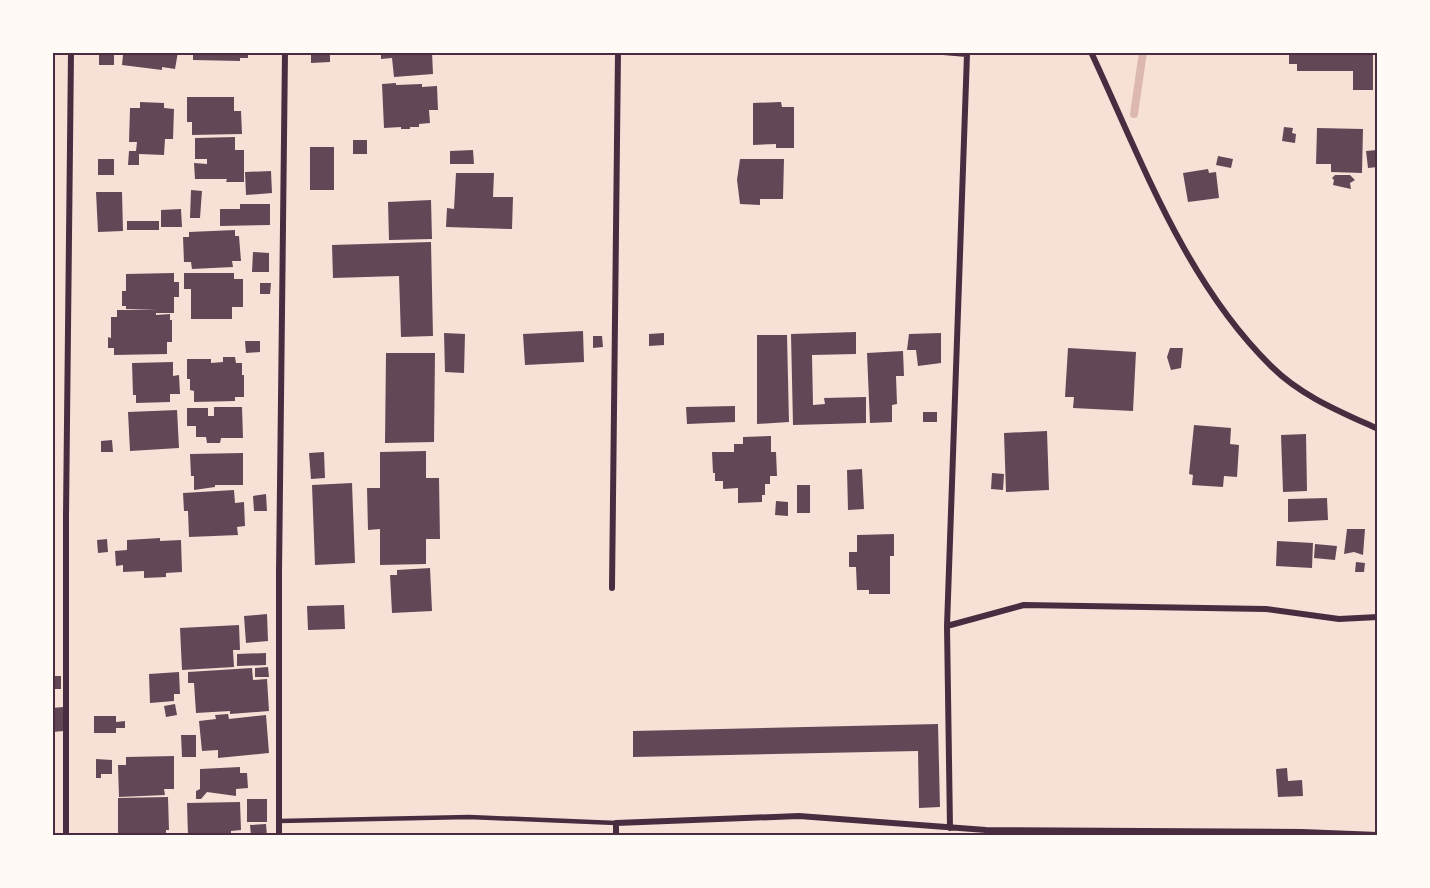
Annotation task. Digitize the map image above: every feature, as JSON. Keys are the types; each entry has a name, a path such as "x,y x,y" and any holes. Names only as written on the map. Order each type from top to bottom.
{"street":[{"path":"66,836 66,515 71,52"},
{"path":"279,836 279,573 285,52"},
{"path":"612,588 618,52"},
{"path":"943,52 967,53 947,626 950,828"},
{"path":"1091,52 1179,241 1230,320 1273,369 1318,402 1377,429"},
{"path":"947,626 1023,605 1266,609 1339,619 1377,617"},
{"path":"616,836 616,823 799,816 986,830 1117,834 1302,832 1376,835"}],"lane":[{"path":"279,821 469,817 616,823"}],"building":[{"path":"99,52 114,52 114,65 99,65"},
{"path":"115,52 178,52 175,69 162,67 162,70 122,65 123,55 115,55"},
{"path":"193,52 248,52 248,58 240,58 240,61 193,60"},
{"path":"311,52 330,52 330,62 311,63"},
{"path":"381,52 432,52 433,74 394,77 392,58 381,59"},
{"path":"1289,52 1373,52 1373,90 1353,90 1353,71 1297,71 1297,64 1289,64"},
{"path":"396,83 396,85 422,84 422,87 437,86 438,110 429,110 430,123 419,124 419,127 410,127 410,129 384,128 382,84"},
{"path":"187,97 234,97 234,111 241,111 242,134 192,135 192,122 187,122"},
{"path":"140,102 164,103 164,108 174,109 173,139 165,139 164,155 139,154 139,165 128,165 129,151 136,151 137,142 129,142 130,108 140,108"},
{"path":"781,102 782,107 794,107 794,148 776,148 776,144 753,145 753,103"},
{"path":"1284,127 1293,128 1292,133 1296,134 1295,143 1282,141"},
{"path":"1317,128 1363,129 1362,173 1331,172 1331,164 1316,164"},
{"path":"235,137 235,150 244,150 244,182 226,182 227,179 195,179 194,163 207,164 207,159 195,159 195,138"},
{"path":"353,140 367,140 367,154 353,154"},
{"path":"310,147 334,147 334,190 310,190"},
{"path":"473,150 474,164 450,164 450,151"},
{"path":"1377,150 1378,167 1368,168 1366,151"},
{"path":"1218,156 1233,159 1231,168 1216,165"},
{"path":"98,159 114,159 114,175 98,175"},
{"path":"740,159 784,159 783,199 760,199 760,205 740,204 737,180"},
{"path":"1208,169 1209,173 1216,172 1219,198 1188,202 1183,173"},
{"path":"271,171 272,193 246,195 245,172"},
{"path":"456,173 494,173 493,197 513,197 512,229 446,227 447,208 454,209"},
{"path":"1335,175 1350,175 1355,180 1350,183 1351,189 1333,185 1332,178"},
{"path":"191,190 202,191 200,218 190,218"},
{"path":"96,192 122,192 123,231 98,232"},
{"path":"431,200 432,239 389,240 388,202"},
{"path":"240,204 270,204 270,225 220,226 220,209 240,209"},
{"path":"181,209 182,227 161,227 161,210"},
{"path":"127,221 159,221 159,230 127,230"},
{"path":"235,230 235,236 239,236 241,261 232,261 233,267 192,269 191,262 184,262 183,237 189,237 189,232"},
{"path":"431,242 433,336 401,337 399,276 333,278 332,245"},
{"path":"253,252 269,253 269,272 252,272"},
{"path":"174,273 174,282 179,282 179,297 174,297 174,313 156,313 156,315 170,314 170,320 172,320 172,342 167,342 167,354 114,355 114,348 108,348 108,337 111,338 111,317 117,317 117,310 157,310 126,309 126,306 122,306 122,291 126,291 126,274"},
{"path":"184,273 234,273 234,279 243,279 243,307 232,307 232,319 191,319 191,289 184,289"},
{"path":"260,283 271,283 270,294 260,294"},
{"path":"583,331 584,362 525,365 523,334"},
{"path":"856,332 856,354 812,355 813,405 825,404 824,398 866,397 866,423 793,425 791,334"},
{"path":"444,333 465,334 464,373 445,372"},
{"path":"664,333 664,345 649,346 649,334"},
{"path":"941,333 941,363 918,366 916,350 907,350 909,334"},
{"path":"757,335 787,335 789,422 757,424"},
{"path":"593,336 602,336 603,347 593,348"},
{"path":"245,341 260,341 260,352 246,353"},
{"path":"1068,348 1136,352 1133,411 1073,408 1074,397 1065,397"},
{"path":"1170,348 1183,348 1181,368 1171,370 1167,357"},
{"path":"903,351 904,376 896,376 897,404 892,405 892,422 870,423 867,353"},
{"path":"386,353 435,353 434,442 385,443"},
{"path":"223,357 235,357 236,363 242,363 244,397 235,397 235,401 194,402 194,391 190,390 190,379 187,379 187,359 211,359 211,363 223,362"},
{"path":"173,362 173,376 179,375 180,394 170,394 170,402 136,403 136,395 133,395 132,363"},
{"path":"735,406 735,422 687,424 686,407"},
{"path":"214,407 242,407 243,438 221,438 220,443 207,443 206,437 196,437 196,426 187,426 187,408 208,408 208,416 214,416"},
{"path":"177,410 179,448 130,451 128,412"},
{"path":"923,412 937,412 937,422 923,422"},
{"path":"1194,425 1231,428 1230,444 1239,445 1237,477 1224,476 1223,487 1192,485 1193,475 1189,474"},
{"path":"1047,431 1049,490 1006,492 1004,433"},
{"path":"1306,434 1307,491 1283,492 1281,435"},
{"path":"771,436 771,452 776,452 777,476 770,476 770,484 765,484 765,495 762,495 762,502 738,503 738,488 723,489 723,481 715,481 712,452 734,452 734,444 743,444 743,437"},
{"path":"112,440 113,452 101,452 101,441"},
{"path":"426,451 426,478 439,478 440,539 426,539 426,564 380,565 380,529 368,530 367,488 380,488 380,452"},
{"path":"324,452 325,478 311,479 309,453"},
{"path":"243,453 243,485 215,485 215,487 194,490 190,454"},
{"path":"862,469 864,509 848,510 847,470"},
{"path":"992,473 1004,474 1003,490 991,489"},
{"path":"352,483 355,563 315,565 312,485"},
{"path":"797,485 810,485 810,513 797,513"},
{"path":"234,490 235,503 244,502 245,526 237,527 238,535 189,537 188,511 184,511 183,493"},
{"path":"266,494 267,511 254,511 253,496"},
{"path":"1327,498 1328,520 1288,522 1288,499"},
{"path":"776,501 788,502 788,516 775,515"},
{"path":"1347,529 1365,529 1363,555 1354,552 1344,554"},
{"path":"894,534 894,556 890,556 890,594 869,594 869,590 857,590 856,567 849,567 849,552 857,552 857,535"},
{"path":"160,538 160,541 181,540 182,572 166,573 166,577 144,578 144,571 123,572 123,565 116,566 115,551 127,550 127,540"},
{"path":"107,539 108,552 98,553 97,540"},
{"path":"1277,541 1313,543 1312,568 1276,566"},
{"path":"1315,544 1337,546 1335,560 1314,558"},
{"path":"1356,562 1365,563 1364,572 1355,572"},
{"path":"430,568 432,611 392,613 390,575 397,575 397,570"},
{"path":"344,605 345,629 308,630 307,606"},
{"path":"267,614 268,641 246,643 244,616"},
{"path":"239,625 240,650 233,650 234,667 182,670 180,628"},
{"path":"266,653 266,665 237,666 237,654"},
{"path":"268,667 269,677 255,677 255,668"},
{"path":"252,668 253,680 267,679 269,711 230,714 230,711 196,713 194,683 188,683 188,672"},
{"path":"179,672 180,694 174,694 174,701 150,703 149,674"},
{"path":"52,676 61,676 61,689 52,689"},
{"path":"175,704 177,715 166,717 164,706"},
{"path":"63,707 64,731 52,732 52,708"},
{"path":"228,714 229,719 266,715 269,753 218,758 218,750 202,751 199,721 216,719 215,715"},
{"path":"94,716 116,716 116,722 125,721 125,728 116,728 116,733 94,733"},
{"path":"938,724 940,807 919,808 918,751 633,757 633,731"},
{"path":"181,735 196,735 196,757 182,757"},
{"path":"174,756 174,789 164,789 165,795 119,797 118,765 126,765 126,757"},
{"path":"96,759 112,760 112,774 101,774 101,778 96,778"},
{"path":"240,767 240,773 247,773 248,788 236,789 236,796 207,792 201,799 196,799 196,791 200,789 200,769"},
{"path":"1287,768 1288,781 1302,780 1303,796 1278,797 1276,769"},
{"path":"168,797 169,830 166,830 166,836 118,836 118,798"},
{"path":"247,799 267,799 267,822 247,822"},
{"path":"240,802 241,830 231,831 231,836 188,836 187,803"},
{"path":"266,824 267,836 251,836 250,825"}],"waterway":[{"path":"1134,114 1143,52"}]}
